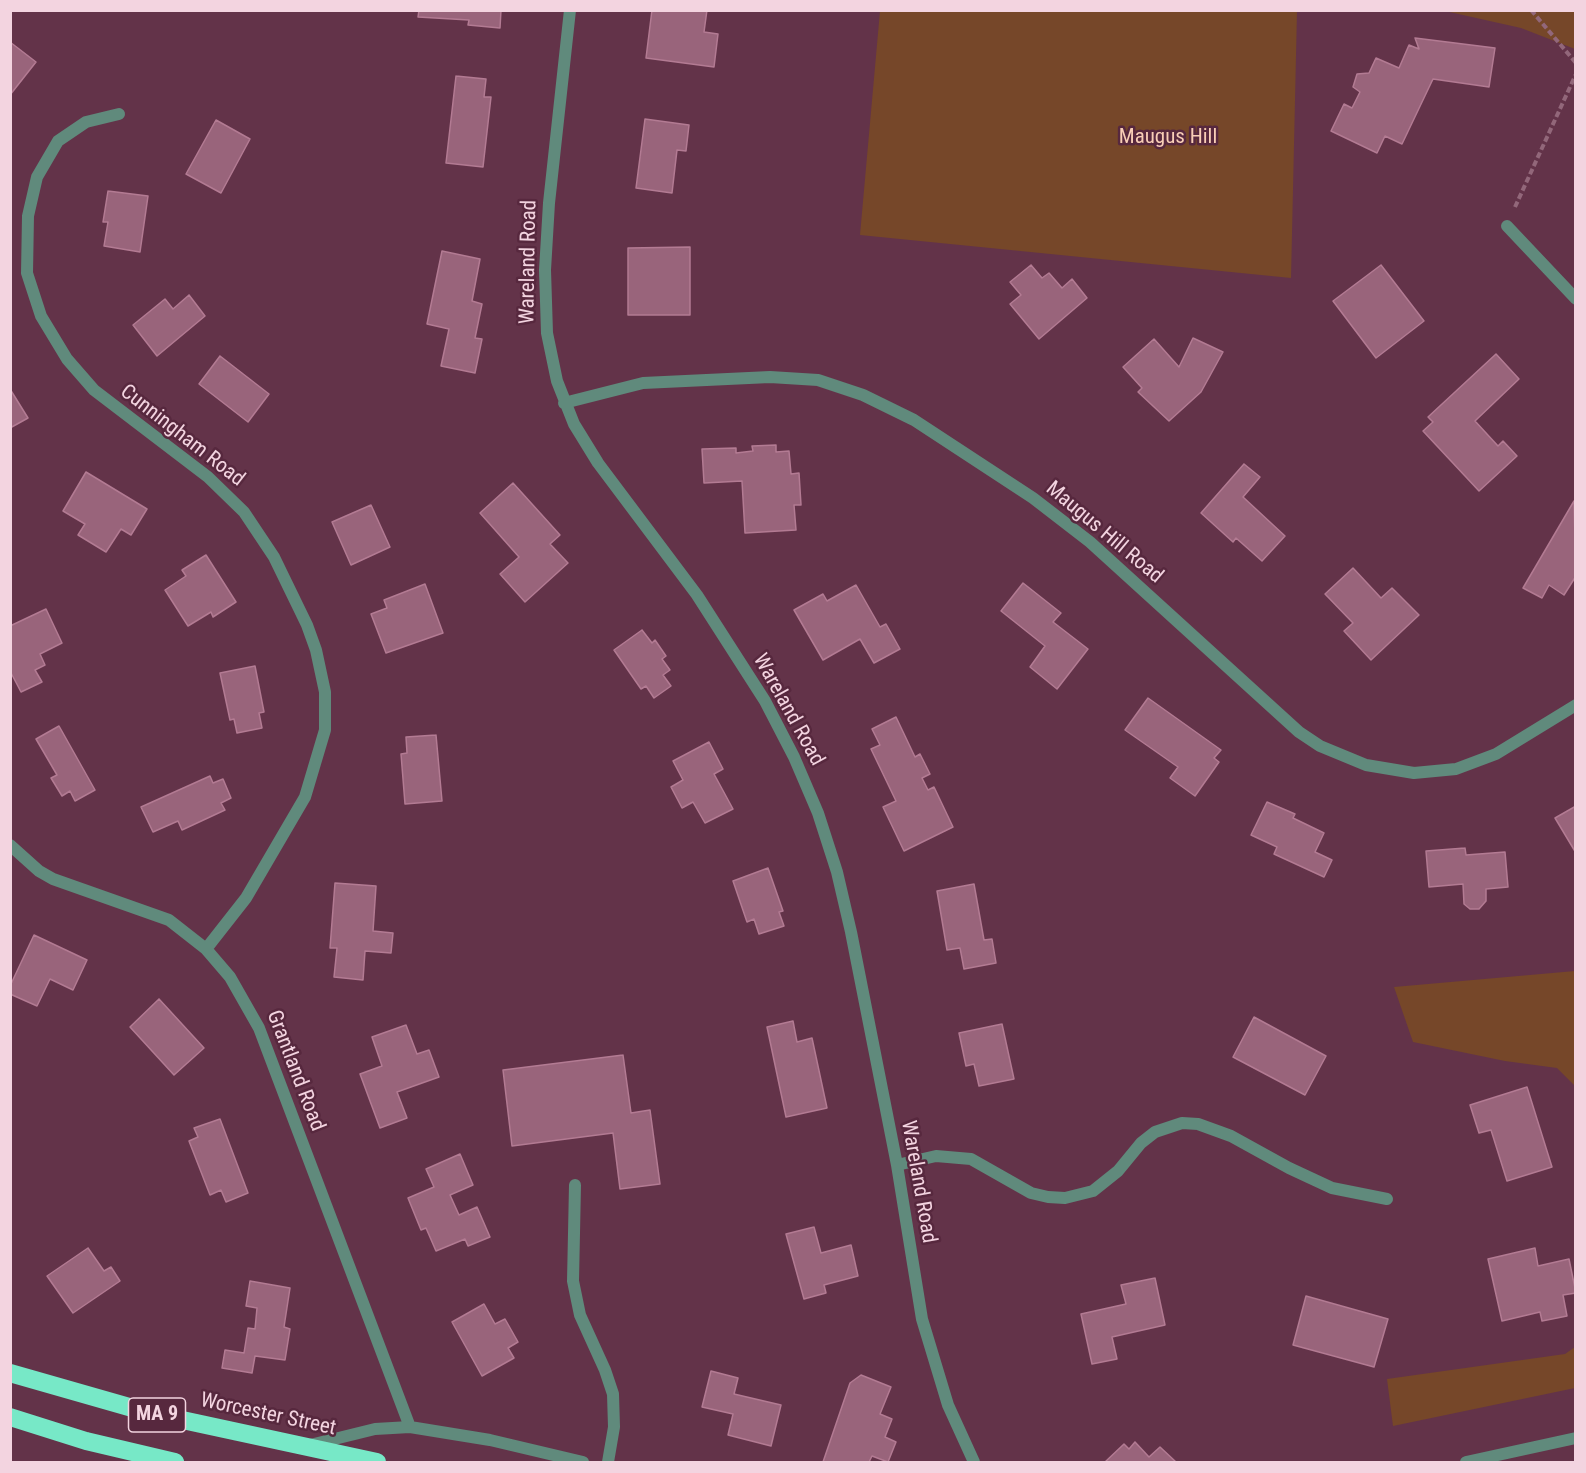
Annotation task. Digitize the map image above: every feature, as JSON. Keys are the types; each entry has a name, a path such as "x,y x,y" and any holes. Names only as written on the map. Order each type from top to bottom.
{"highway":[{"name":"Worcester Street","path":"10,1373 150,1413 377,1462"},
{"name":"MA 9","path":"10,1417 86,1441 175,1462"}],"street":[{"name":"Wareland Road","path":"570,10 549,203 545,281 547,333 564,403 598,463 727,640 780,728 807,785 828,842 845,902 897,1166 917,1291 929,1347 948,1405 974,1462"},
{"name":"Cunningham Road","path":"119,114 86,122 58,141 37,177 28,216 27,273 42,316 67,359 94,390 208,477 244,512 274,557 307,625 316,650 325,692 325,730 321,750 304,797 246,898 206,949"},
{"path":"1507,226 1575,299"},
{"name":"Maugus Hill Road","path":"564,403 643,383 770,376 818,380 871,398 944,438 1034,498 1090,542 1299,732 1320,746 1366,765 1414,773 1456,769 1496,754 1575,705"},
{"name":"Grantland Road","path":"10,845 32,866 53,879 83,891 154,913 186,931 206,949 241,994 259,1028 410,1427"},
{"path":"897,1166 936,1156 970,1159 1031,1192 1048,1197 1065,1198 1093,1191 1106,1182 1155,1132 1168,1125 1190,1123 1231,1136 1289,1168 1332,1188 1387,1199"},
{"path":"575,1185 573,1281 580,1316 605,1370 613,1394 614,1427 608,1462"},
{"path":"306,1446 375,1429 410,1427 479,1438 583,1462"},
{"path":"1466,1462 1575,1438"}],"path":[{"path":"1531,10 1575,63"},
{"path":"1507,226 1575,74"}],"green space":[{"name":"Maugus Hill","path":"880,11 1297,11 1291,278 860,235"},
{"path":"1445,11 1575,11 1575,49 1521,28"},
{"path":"1575,971 1575,1086 1557,1068 1505,1061 1413,1042 1394,987"},
{"path":"1575,1347 1575,1388 1393,1426 1387,1379 1565,1354"}],"building":[{"path":"419,10 501,10 500,28 468,25 469,20 418,17"},
{"path":"652,10 707,10 704,32 718,34 714,67 646,58"},
{"path":"1415,38 1495,48 1489,87 1433,79 1402,144 1385,136 1377,153 1331,131 1344,104 1352,108 1360,92 1353,87 1357,74 1369,73 1376,58 1399,68 1409,45 1419,49"},
{"path":"10,42 36,62 10,95"},
{"path":"456,76 486,79 484,97 491,97 483,167 446,163"},
{"path":"645,119 689,125 686,151 677,150 672,193 636,188"},
{"path":"216,120 250,139 221,193 186,174"},
{"path":"108,191 148,196 140,252 104,246 108,222 103,222"},
{"path":"690,247 690,315 628,315 628,248"},
{"path":"442,251 480,259 472,301 482,304 475,338 482,339 475,373 441,366 449,329 427,324"},
{"path":"1031,265 1042,278 1049,273 1062,288 1072,279 1087,298 1039,339 1010,304 1021,295 1010,282"},
{"path":"1381,265 1424,321 1376,358 1333,301"},
{"path":"189,295 205,316 157,356 133,325 165,299 173,309"},
{"path":"1193,338 1223,352 1201,392 1169,421 1138,392 1142,388 1123,367 1154,339 1179,367"},
{"path":"1496,354 1519,379 1475,421 1498,446 1503,441 1517,456 1479,491 1423,431 1433,422 1428,417"},
{"path":"220,356 269,394 248,422 199,384"},
{"path":"10,389 28,418 10,428"},
{"path":"776,445 776,452 789,451 791,474 799,473 801,505 794,505 796,530 745,533 742,481 704,483 702,449 736,448 736,453 753,451 752,446"},
{"path":"1244,464 1260,477 1243,497 1285,536 1262,561 1236,538 1233,542 1201,513"},
{"path":"86,472 147,509 131,535 121,529 106,552 78,535 85,524 63,511"},
{"path":"513,483 560,535 550,544 568,563 525,602 500,574 519,557 480,513"},
{"path":"1574,501 1576,576 1564,595 1549,585 1542,598 1523,588"},
{"path":"371,505 390,547 351,565 332,522"},
{"path":"206,555 236,602 213,617 211,612 188,626 165,590 186,576 182,570"},
{"path":"1353,568 1381,598 1392,588 1419,615 1371,660 1344,631 1353,623 1325,594"},
{"path":"1023,583 1061,613 1053,622 1088,649 1057,689 1030,667 1045,646 1001,611"},
{"path":"425,584 443,633 386,653 371,614 387,608 384,600"},
{"path":"856,585 880,627 886,624 900,649 874,663 860,639 823,660 794,610 823,594 827,601"},
{"path":"46,609 62,643 40,654 45,665 35,670 42,682 21,692 10,671 10,626"},
{"path":"642,630 652,643 655,640 666,656 662,659 670,670 663,675 671,686 654,698 646,686 641,689 614,650"},
{"path":"255,666 264,712 259,713 262,728 237,733 234,719 230,720 220,673"},
{"path":"1148,698 1221,750 1214,758 1219,762 1195,796 1170,778 1178,767 1125,730"},
{"path":"896,717 915,757 920,754 930,774 922,778 928,790 934,787 953,827 904,851 883,807 896,801 871,749 880,745 872,729"},
{"path":"59,726 95,790 75,801 70,791 62,796 51,778 57,775 36,739"},
{"path":"436,735 442,801 405,804 401,754 407,753 406,737"},
{"path":"709,742 723,769 714,774 733,809 705,823 693,802 682,808 671,787 683,780 673,761"},
{"path":"210,776 213,783 223,779 231,798 221,803 225,810 182,830 178,821 153,832 141,807"},
{"path":"1267,802 1295,814 1293,818 1324,833 1315,852 1332,860 1324,877 1274,854 1277,847 1251,835"},
{"path":"1576,806 1576,853 1555,818"},
{"path":"1465,848 1466,855 1505,852 1508,887 1486,889 1486,901 1479,909 1470,909 1464,904 1463,884 1429,887 1426,851"},
{"path":"768,868 783,911 779,912 784,926 759,934 754,919 747,922 733,881"},
{"path":"335,883 376,886 373,931 393,933 391,953 365,951 363,980 334,977 337,948 330,948"},
{"path":"974,884 984,940 992,939 996,963 964,969 960,948 947,950 937,891"},
{"path":"34,935 87,960 73,990 50,979 37,1006 10,994 10,986"},
{"path":"159,999 204,1048 174,1075 130,1027"},
{"path":"1254,1017 1326,1056 1305,1095 1233,1057"},
{"path":"793,1021 797,1042 812,1038 827,1108 786,1117 767,1027"},
{"path":"1002,1024 1014,1079 979,1086 974,1064 966,1066 959,1033"},
{"path":"406,1025 417,1054 429,1050 439,1077 397,1092 407,1118 380,1128 360,1074 382,1066 372,1037"},
{"path":"623,1055 631,1113 650,1110 660,1184 620,1189 613,1133 512,1146 503,1070"},
{"path":"1527,1087 1552,1167 1507,1181 1491,1130 1479,1133 1470,1105"},
{"path":"220,1119 248,1193 226,1202 221,1190 210,1195 189,1141 198,1137 194,1128"},
{"path":"460,1154 473,1185 450,1195 459,1215 477,1207 490,1237 468,1246 465,1239 436,1251 426,1228 421,1230 408,1198 434,1187 426,1169"},
{"path":"814,1227 821,1253 851,1245 858,1276 824,1285 826,1293 804,1299 786,1234"},
{"path":"88,1248 104,1271 111,1267 120,1281 73,1313 47,1276"},
{"path":"1535,1248 1538,1266 1569,1259 1576,1293 1563,1295 1567,1316 1542,1321 1540,1312 1502,1321 1488,1259"},
{"path":"1155,1278 1165,1325 1112,1337 1117,1359 1092,1364 1081,1314 1126,1304 1121,1285"},
{"path":"250,1281 290,1288 284,1327 290,1329 285,1360 255,1356 252,1373 222,1368 225,1350 244,1353 248,1328 255,1329 257,1308 246,1306"},
{"path":"1306,1296 1388,1319 1374,1367 1293,1345"},
{"path":"484,1304 495,1324 505,1319 518,1342 508,1348 514,1358 482,1376 452,1322"},
{"path":"711,1371 738,1378 734,1394 781,1405 771,1446 728,1435 733,1414 702,1407"},
{"path":"861,1375 891,1387 880,1414 892,1419 885,1437 896,1442 888,1462 872,1456 869,1462 823,1462 850,1383"},
{"path":"1135,1442 1149,1457 1160,1447 1176,1462 1105,1462 1124,1444 1129,1449"}]}
